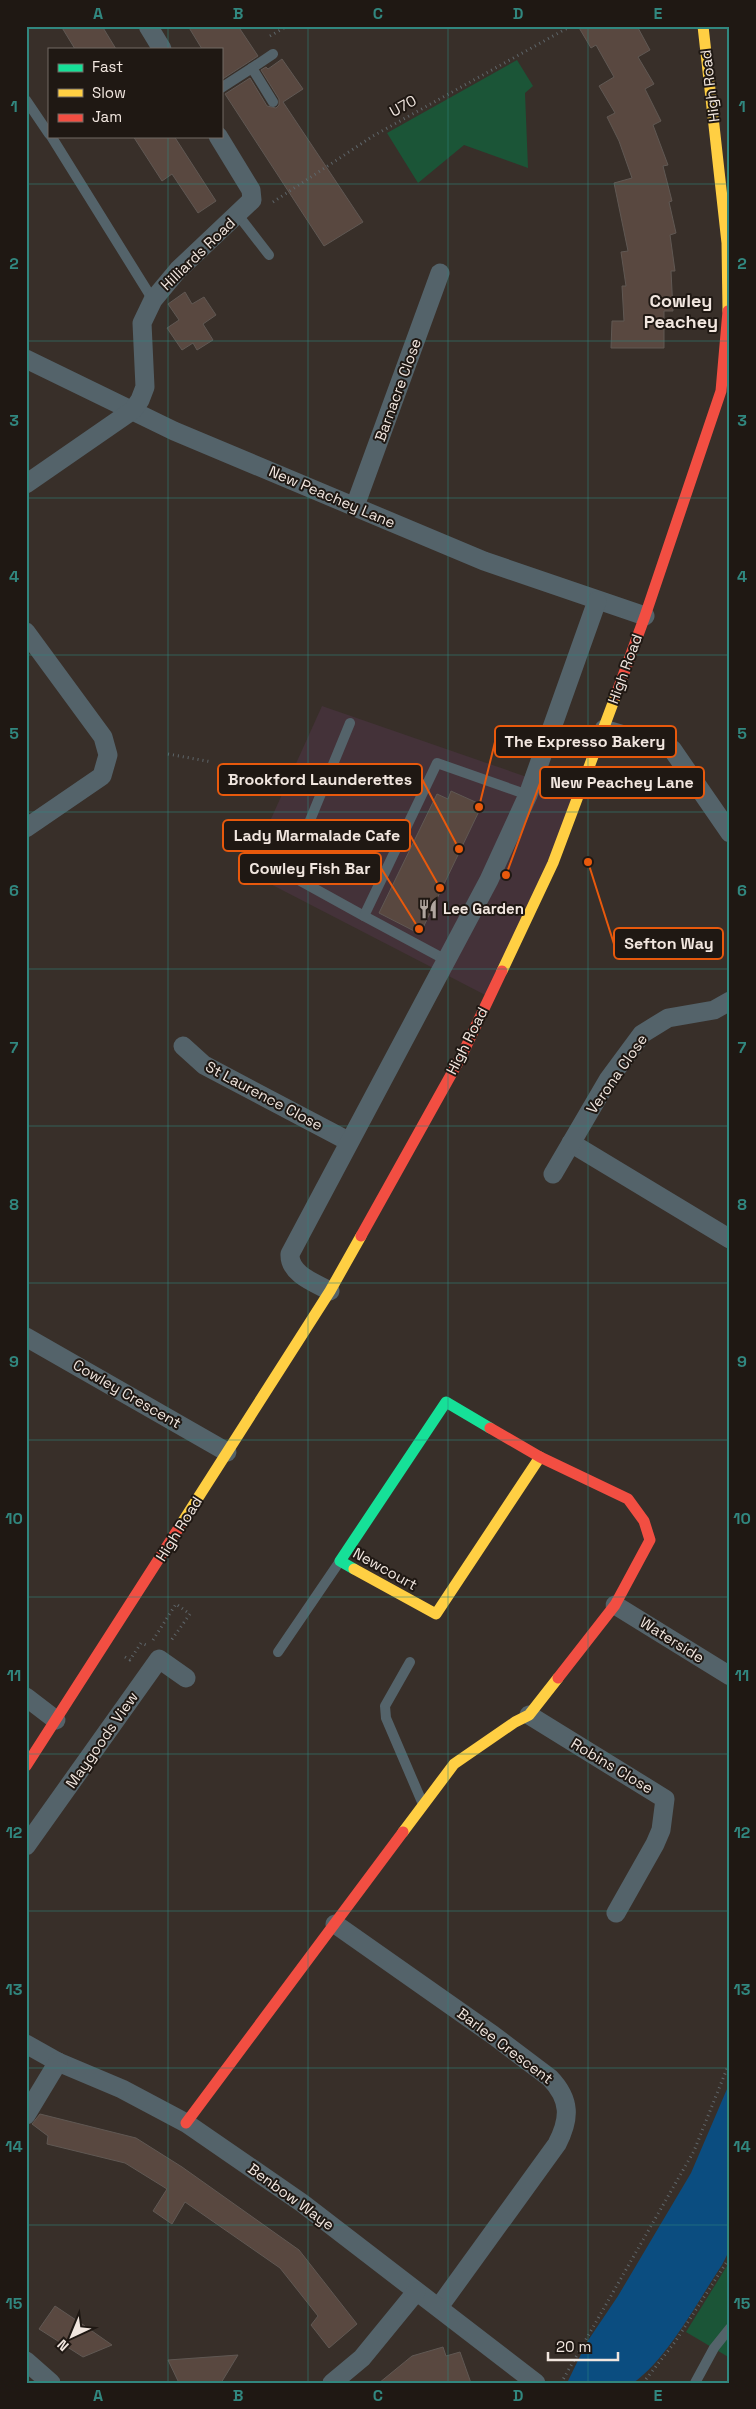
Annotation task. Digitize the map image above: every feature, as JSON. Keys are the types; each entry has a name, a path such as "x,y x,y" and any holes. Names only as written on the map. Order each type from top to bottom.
{"main road":[{"name":"High Road","path":"26,1766 106,1644 330,1291 462,1055 553,863 645,616 721,391 729,302 726,186 703,26"},
{"name":"Newcourt","path":"528,1715 614,1605 650,1540 644,1521 628,1499 540,1458 446,1402 340,1561 436,1614 540,1458"},
{"path":"186,2123 454,1764 528,1715"}],"street":[{"path":"148,26 161,48"},
{"path":"219,138 251,190 252,199 244,209"},
{"name":"Hilliards Road","path":"133,410 140,400 144,387 142,323 153,300 178,270 244,209"},
{"name":"Barnacre Close","path":"355,506 440,273"},
{"name":"New Peachey Lane","path":"26,359 174,431 484,562 645,616"},
{"path":"26,484 133,410"},
{"path":"330,1291 297,1272 290,1261 290,1254 348,1141 489,880 528,796 597,601"},
{"path":"26,632 102,737 108,755 102,776 26,828"},
{"path":"604,728 672,749 723,808 730,833"},
{"name":"Verona Close","path":"553,1174 608,1080 642,1034 668,1018 714,1010 730,1001"},
{"name":"St Laurence Close","path":"183,1046 204,1066 348,1141"},
{"path":"571,1143 730,1239"},
{"name":"Cowley Crescent","path":"26,1337 227,1452"},
{"name":"Waterside","path":"614,1605 730,1676"},
{"path":"159,1659 186,1678"},
{"name":"Maygoods View","path":"26,1846 159,1659"},
{"path":"26,1697 56,1720"},
{"name":"Robins Close","path":"528,1715 665,1798 661,1830 616,1913"},
{"name":"Barlee Crescent","path":"335,1924 550,2078 557,2086 567,2111 567,2120 557,2144 439,2307"},
{"name":"Benbow Waye","path":"26,2044 58,2062 122,2089 186,2123 302,2203 536,2383"},
{"path":"26,2115 58,2062"},
{"path":"332,2383 362,2358 416,2292"},
{"path":"26,2362 51,2383"}],"lane":[{"path":"222,87 273,54"},
{"path":"252,68 273,102"},
{"path":"26,100 48,132"},
{"path":"52,138 153,300"},
{"path":"244,209 269,255"},
{"path":"350,723 288,874 446,960"},
{"path":"364,916 437,764 528,796"},
{"path":"278,1652 340,1561"},
{"path":"410,1662 385,1706 386,1718 423,1806"},
{"path":"695,2383 714,2348 730,2328"}],"path":[{"name":"U70","path":"244,209 264,208 374,136 571,26"},
{"path":"168,754 212,762"},
{"path":"106,1644 130,1660 141,1643 148,1647 176,1604 190,1614 159,1659"},
{"path":"561,2383 694,2151 730,2061"},
{"path":"643,2383 675,2342 730,2257"}],"shaded area":[{"path":"322,706 579,795 493,999 247,872"}],"green space":[{"path":"517,60 533,86 525,93 528,168 464,145 418,183 387,133"},
{"path":"730,2261 730,2358 686,2332"}],"water":[{"path":"730,2082 730,2249 722,2265 670,2345 646,2373 633,2383 567,2383 587,2342 618,2296 691,2173"}],"building":[{"path":"61,26 102,26 115,48 74,48"},
{"path":"188,26 238,26 258,56 222,79 222,48 201,48"},
{"path":"578,26 637,26 650,50 638,57 654,84 645,89 661,121 653,125 668,165 663,166 672,201 669,202 676,233 670,235 675,271 671,271 673,311 664,311 664,348 611,348 612,321 624,321 622,286 626,286 621,252 628,251 614,183 632,178 619,141 607,117 615,113 599,86 614,77 596,45 591,48"},
{"path":"282,59 303,89 283,102 363,222 324,246 225,94 250,78 267,106 276,108 279,105 279,99 261,70 266,67 268,69"},
{"path":"134,138 175,138 216,201 198,213 172,174 162,181"},
{"path":"185,292 192,304 204,297 216,315 203,324 213,340 197,350 193,343 182,350 167,328 179,320 168,304"},
{"path":"451,791 482,805 420,934 379,913 437,794 448,799"},
{"path":"40,2114 136,2138 182,2167 299,2250 357,2324 329,2348 311,2325 318,2316 280,2268 185,2202 172,2224 153,2211 167,2189 125,2163 47,2144 48,2136 32,2124"},
{"path":"55,2306 112,2345 83,2357 39,2329"},
{"path":"443,2347 446,2356 460,2352 471,2383 379,2383 412,2356"},
{"path":"238,2355 221,2383 179,2383 168,2360"}],"traffic: fast":[{"path":"354,1569 340,1561 446,1402 490,1428"}],"traffic: slow":[{"path":"703,26 727,243 728,311"},
{"path":"502,971 553,863 616,695"},
{"path":"180,1526 330,1291 361,1236"},
{"path":"354,1569 436,1614 540,1457"},
{"path":"403,1832 454,1764 515,1722 529,1715 558,1678"}],"traffic: jam":[{"path":"616,695 645,616 721,391 728,311"},
{"path":"361,1236 462,1055 502,971"},
{"path":"490,1428 540,1457 628,1499 644,1521 650,1540 615,1605 558,1678"},
{"path":"26,1766 180,1526"},
{"path":"186,2123 403,1832"}],"place":[{"name":"The Expresso Bakery","path":"479,807"},
{"name":"Brookford Launderettes","path":"459,849"},
{"name":"Sefton Way","path":"588,862"},
{"name":"New Peachey Lane","path":"506,875"},
{"name":"Lady Marmalade Cafe","path":"440,888"},
{"name":"Lee Garden","path":"428,909"},
{"name":"Cowley Fish Bar","path":"419,929"}],"district":[{"name":"Cowley Peachey","path":"681,311"}]}
